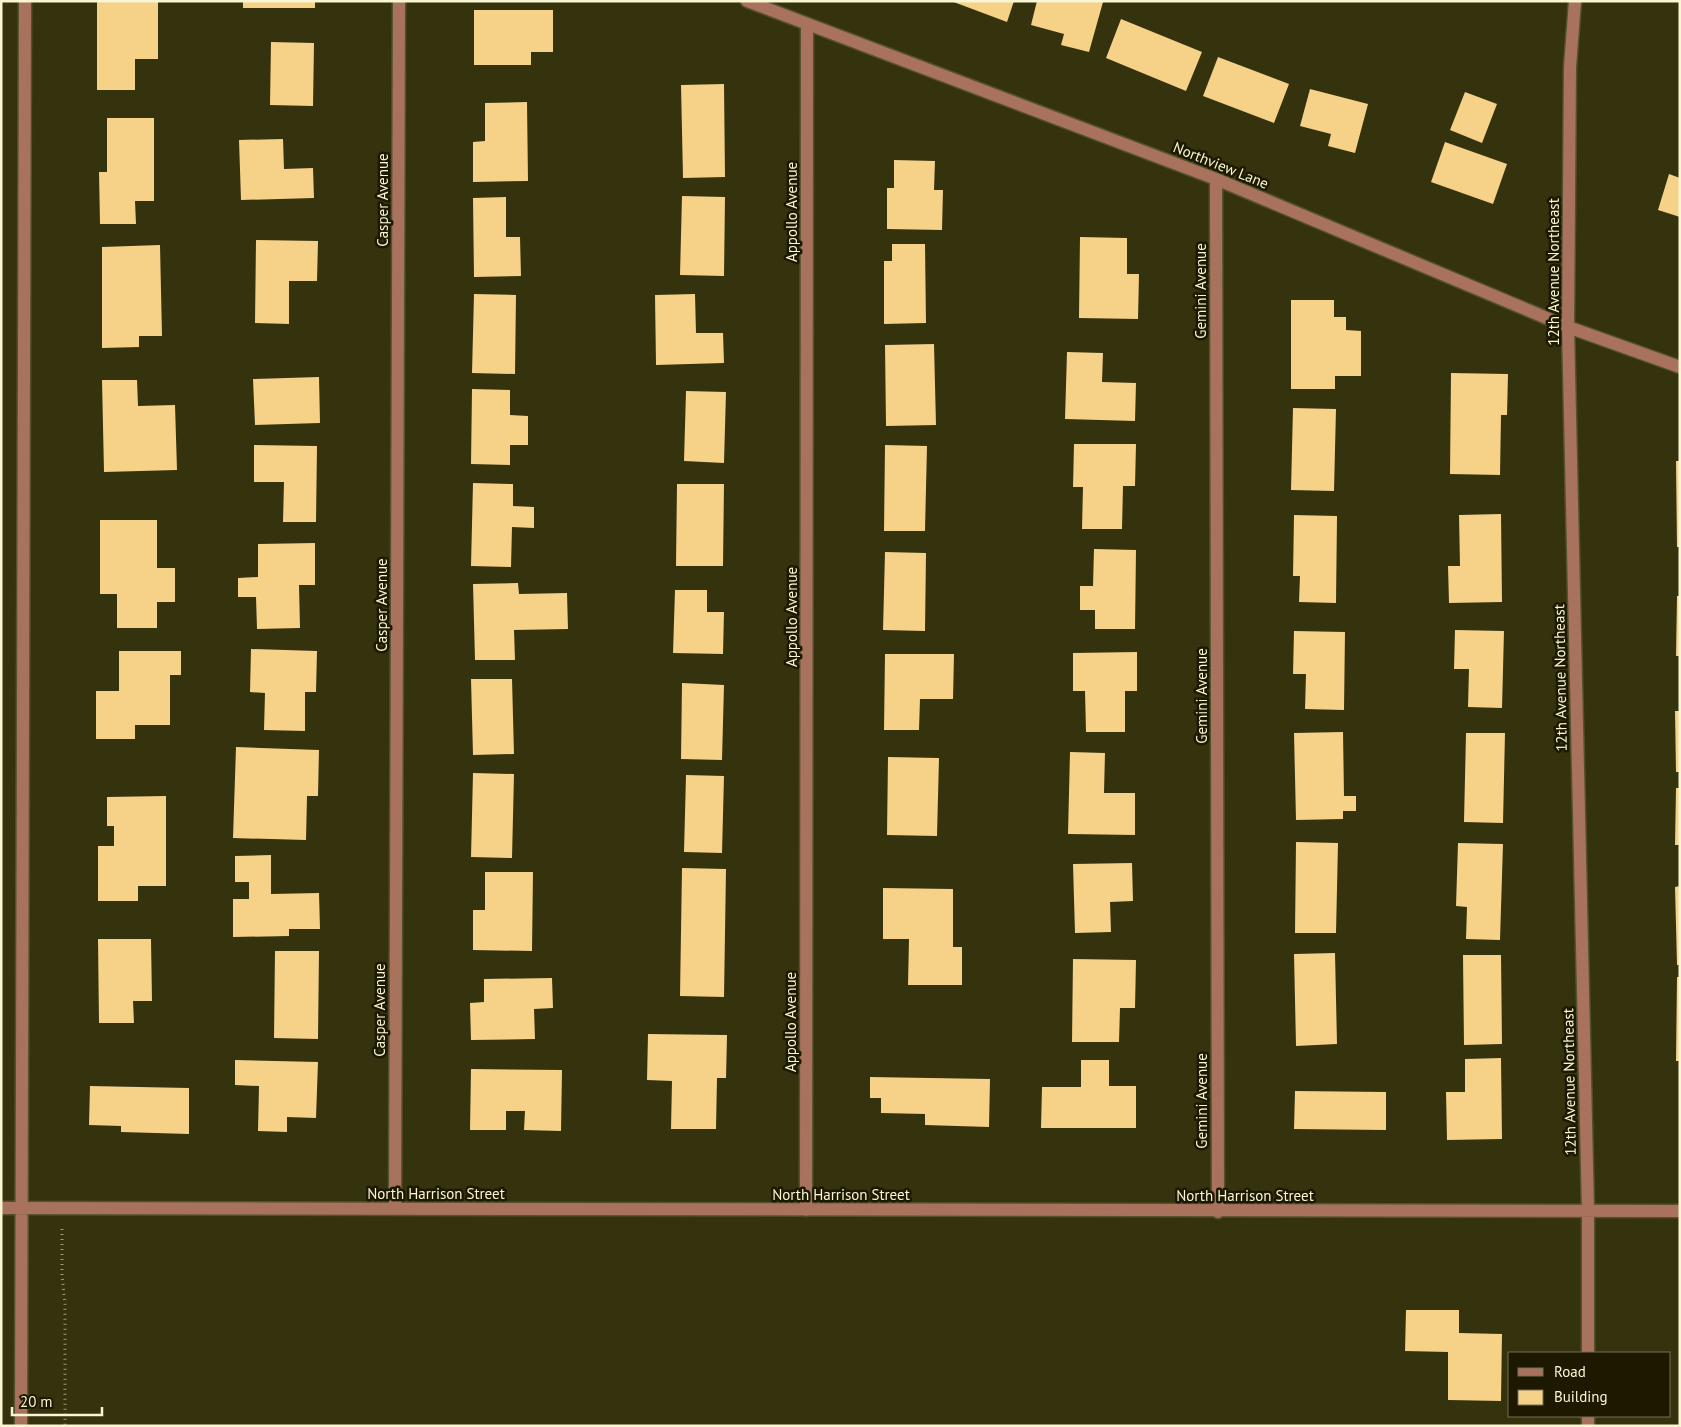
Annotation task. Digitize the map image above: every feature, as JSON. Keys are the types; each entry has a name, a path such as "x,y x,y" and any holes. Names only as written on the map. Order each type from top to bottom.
{"street":[{"path":"22,1426 24,1"},
{"name":"Casper Avenue","path":"395,1209 399,1"},
{"name":"Northview Lane","path":"747,1 1216,179 1568,327 1680,367"},
{"name":"12th Avenue Northeast","path":"1575,1 1570,67 1568,327 1588,1211 1588,1352"},
{"name":"Appollo Avenue","path":"806,1210 808,24"},
{"name":"Gemini Avenue","path":"1216,179 1218,1212"},
{"name":"North Harrison Street","path":"1,1208 1218,1212 1680,1211"}],"path":[{"path":"62,1208 65,1426"}],"building":[{"path":"97,1 158,1 158,59 135,59 135,90 97,90"},
{"path":"243,1 315,1 315,8 243,8"},
{"path":"951,1 1014,1 1007,22"},
{"path":"1037,1 1103,2 1089,52 1061,45 1064,34 1031,25"},
{"path":"474,10 553,10 553,52 531,52 531,65 474,65"},
{"path":"1121,19 1202,52 1186,91 1106,58"},
{"path":"271,42 314,43 313,106 270,105"},
{"path":"1218,57 1289,84 1274,123 1203,96"},
{"path":"724,84 725,177 683,178 681,85"},
{"path":"1310,89 1368,104 1355,153 1328,146 1331,134 1300,126"},
{"path":"1465,92 1497,104 1482,143 1450,130"},
{"path":"527,102 528,181 473,182 473,142 485,141 485,103"},
{"path":"107,118 154,118 154,201 135,201 136,224 100,224 99,172 107,172"},
{"path":"283,139 284,169 313,168 314,198 241,200 239,140"},
{"path":"1445,142 1507,164 1493,204 1431,182"},
{"path":"894,160 935,161 934,190 943,190 942,230 887,229 887,188 894,188"},
{"path":"1669,174 1680,178 1680,217 1658,210"},
{"path":"682,196 725,197 724,276 680,275"},
{"path":"506,197 506,237 520,237 521,276 474,277 473,198"},
{"path":"1080,237 1127,238 1127,274 1139,274 1138,319 1079,318"},
{"path":"256,240 318,241 317,281 289,281 289,324 255,323"},
{"path":"892,244 925,244 926,323 884,324 884,261 892,261"},
{"path":"160,245 162,336 139,336 139,347 102,348 102,247"},
{"path":"474,294 516,295 515,374 472,373"},
{"path":"695,294 696,333 723,333 724,363 656,365 655,295"},
{"path":"1291,300 1334,300 1334,317 1346,317 1346,330 1361,331 1361,376 1335,376 1335,389 1291,389"},
{"path":"934,344 936,425 886,426 885,345"},
{"path":"1067,352 1103,353 1102,382 1136,383 1135,421 1065,419"},
{"path":"1451,373 1508,374 1507,415 1501,415 1500,475 1450,474"},
{"path":"319,377 320,423 255,425 253,379"},
{"path":"102,380 137,380 138,406 175,405 177,470 104,472"},
{"path":"472,389 510,390 510,415 528,416 528,445 510,445 510,465 471,464"},
{"path":"686,391 726,392 724,463 684,461"},
{"path":"1293,408 1336,409 1334,491 1291,490"},
{"path":"1074,444 1136,444 1135,486 1123,486 1122,529 1082,529 1083,487 1073,487"},
{"path":"254,445 317,446 316,522 283,522 284,482 254,482"},
{"path":"885,445 927,446 925,531 884,531"},
{"path":"1676,461 1680,461 1680,547 1677,547"},
{"path":"473,483 513,484 513,506 534,507 534,528 512,527 511,567 471,566"},
{"path":"677,484 724,484 723,566 676,566"},
{"path":"1501,514 1502,602 1449,603 1448,566 1460,566 1459,515"},
{"path":"1294,515 1337,516 1336,603 1299,602 1300,576 1293,576"},
{"path":"100,520 157,520 157,568 175,568 175,602 157,602 157,628 117,628 117,594 100,594"},
{"path":"315,543 315,585 299,585 300,628 257,629 256,597 238,597 238,578 258,577 258,544"},
{"path":"1094,549 1136,550 1135,629 1095,629 1095,610 1080,610 1080,586 1093,586"},
{"path":"885,552 926,553 925,631 883,630"},
{"path":"518,583 519,594 567,593 568,629 514,630 515,660 475,660 473,584"},
{"path":"675,590 707,590 707,612 724,612 723,654 673,653"},
{"path":"1677,596 1680,596 1680,656 1676,656"},
{"path":"1455,630 1504,631 1502,708 1468,707 1469,669 1454,669"},
{"path":"1294,631 1345,632 1344,710 1305,709 1306,674 1293,674"},
{"path":"251,649 317,651 316,692 305,692 305,731 264,730 265,693 250,692"},
{"path":"119,651 181,651 181,675 170,675 170,725 135,725 135,739 96,739 96,691 119,691"},
{"path":"1137,652 1137,691 1125,691 1125,732 1086,732 1085,691 1073,691 1073,653"},
{"path":"885,654 954,654 953,699 920,699 919,730 884,730"},
{"path":"471,679 512,679 514,754 473,755"},
{"path":"682,683 724,685 722,760 681,759"},
{"path":"1675,711 1680,711 1680,772 1676,772"},
{"path":"1343,732 1344,796 1356,796 1356,811 1343,811 1343,819 1296,820 1294,733"},
{"path":"1466,733 1505,733 1503,823 1464,822"},
{"path":"236,747 319,750 318,796 307,796 306,840 233,838"},
{"path":"1070,752 1105,753 1104,793 1135,793 1135,835 1068,834"},
{"path":"888,757 939,758 937,836 887,835"},
{"path":"473,773 514,774 512,858 471,857"},
{"path":"686,775 724,776 722,853 684,852"},
{"path":"1676,788 1680,788 1680,845 1675,845"},
{"path":"166,796 166,886 138,886 138,901 98,901 98,846 114,846 114,826 107,826 107,797"},
{"path":"1296,842 1338,843 1336,933 1295,933"},
{"path":"1458,843 1503,844 1500,940 1466,939 1467,907 1456,906"},
{"path":"271,855 271,894 319,893 320,929 289,929 289,936 233,937 233,899 249,899 249,882 235,882 235,856"},
{"path":"1132,863 1133,901 1110,902 1111,932 1075,933 1073,864"},
{"path":"682,868 726,869 724,997 680,996"},
{"path":"485,872 533,872 532,951 473,950 473,910 485,910"},
{"path":"1680,886 1680,965 1677,965 1675,887"},
{"path":"883,888 953,889 953,947 962,947 962,985 908,985 909,939 883,939"},
{"path":"98,939 151,939 152,1001 133,1001 134,1023 99,1023"},
{"path":"275,951 319,951 318,1039 274,1038"},
{"path":"1335,953 1337,1044 1296,1046 1294,954"},
{"path":"1463,955 1501,955 1502,1044 1464,1045"},
{"path":"1073,959 1136,960 1135,1008 1120,1008 1119,1042 1072,1042"},
{"path":"1677,977 1680,977 1680,1061 1676,1061"},
{"path":"552,978 553,1008 534,1009 535,1039 471,1040 470,1003 484,1002 484,979"},
{"path":"648,1034 727,1035 726,1078 717,1078 716,1129 671,1129 672,1081 647,1080"},
{"path":"1501,1058 1502,1139 1447,1140 1446,1092 1465,1092 1465,1059"},
{"path":"235,1060 318,1062 316,1118 287,1117 287,1132 258,1131 259,1086 235,1085"},
{"path":"1081,1060 1109,1060 1109,1086 1136,1086 1136,1128 1041,1128 1042,1087 1081,1087"},
{"path":"471,1069 562,1070 561,1131 524,1130 525,1111 506,1111 506,1130 470,1130"},
{"path":"870,1077 990,1079 989,1127 925,1125 925,1114 881,1113 881,1098 870,1098"},
{"path":"90,1086 189,1088 189,1134 121,1132 121,1126 89,1125"},
{"path":"1295,1091 1386,1092 1386,1130 1294,1129"},
{"path":"1406,1310 1459,1310 1459,1333 1502,1334 1501,1401 1448,1400 1448,1352 1405,1351"}]}
